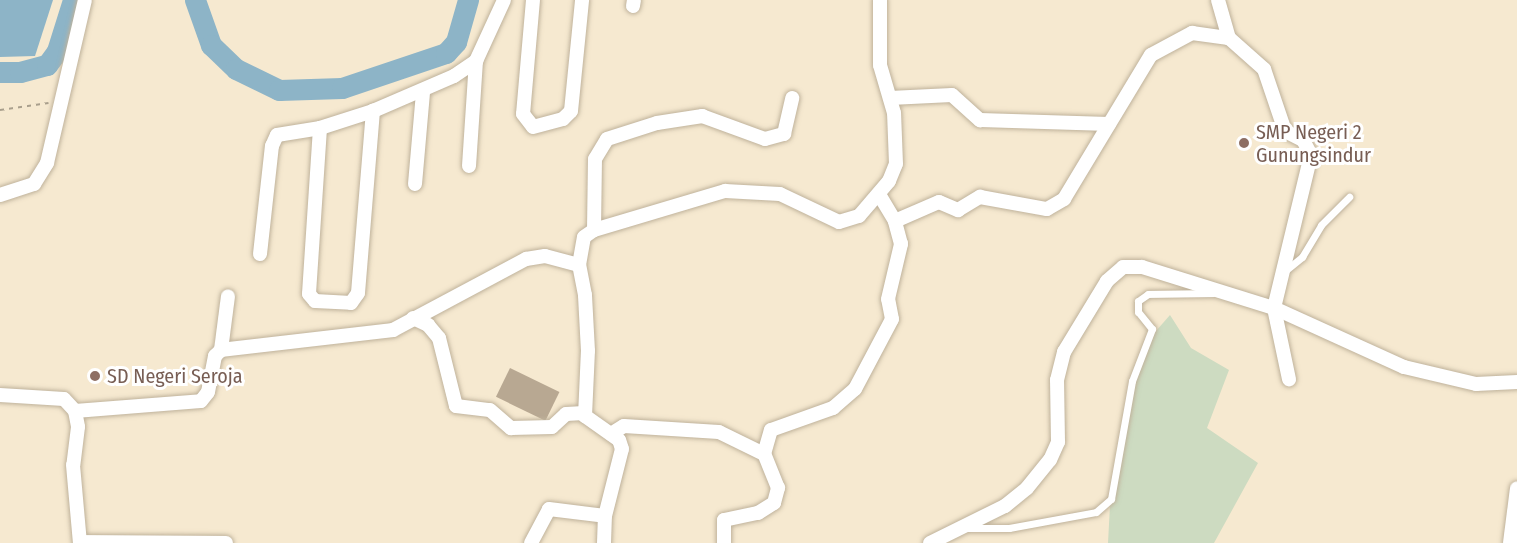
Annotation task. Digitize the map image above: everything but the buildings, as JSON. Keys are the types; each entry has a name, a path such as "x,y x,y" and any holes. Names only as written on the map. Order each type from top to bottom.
{"street":[{"path":"0,195 34,184 40,177 64,100 85,0"},
{"path":"469,166 476,61 504,0"},
{"path":"533,0 524,114 533,127 563,119 571,111 582,0"},
{"path":"604,543 605,516 622,459 621,445 611,434 590,422 585,413 588,351 585,295 579,265 584,237 594,230 725,191 780,194 829,219 848,221 859,216 879,194 896,164 890,98 880,65 880,0"},
{"path":"1218,0 1219,13 1229,38 1264,69 1286,131 1303,140 1311,155 1286,270 1274,308 1289,379"},
{"path":"895,221 939,202 958,210 980,196 1047,209 1064,199 1151,55 1192,33 1229,38"},
{"path":"260,254 273,141 285,132 320,128 423,92 476,61"},
{"path":"415,184 423,92"},
{"path":"890,98 952,95 980,120 1108,124"},
{"path":"594,230 595,159 607,139 657,123 702,116 765,139 784,134 792,98"},
{"path":"320,128 309,294 315,301 351,303 358,293 373,111"},
{"path":"724,543 724,520 758,513 774,503 778,488 764,454 771,430 833,408 855,389 892,319 888,299 901,244 895,221 879,194"},
{"path":"221,350 393,330 443,300 459,297 526,259 545,256 579,265"},
{"path":"930,543 991,514 1017,498 1050,460 1058,442 1058,368 1070,340 1115,272 1130,265 1274,308 1404,367 1476,384 1517,381"},
{"path":"75,411 201,401 208,392 215,356 221,350 228,296"},
{"path":"413,318 428,325 439,338 456,406 490,410 511,428 552,427 566,414 585,413"},
{"path":"0,395 64,399 75,411 78,427 73,465 80,543 226,543"},
{"path":"611,434 624,426 719,432 764,454"},
{"path":"1510,543 1517,488"},
{"path":"531,543 549,509 605,516"}],"lane":[{"path":"1286,270 1302,257 1321,225 1349,197"},
{"path":"958,528 1010,528 1096,512 1111,499 1132,381 1152,329 1138,312 1138,301 1148,294 1223,293"}],"path":[{"path":"0,110 64,100"}],"green space":[{"path":"1170,315 1191,348 1229,370 1207,428 1258,463 1214,543 1108,543 1110,505 1135,368 1156,331"}],"water":[{"path":"0,0 53,0 35,56 0,57"}],"waterway":[{"path":"0,72 20,72 47,65 57,51 73,0"},
{"path":"195,0 211,45 236,69 279,90 342,88 446,53 456,42 468,0"}],"place":[{"name":"SMP Negeri 2 Gunungsindur","path":"1244,143"},
{"name":"SD Negeri Seroja","path":"95,376"}]}
